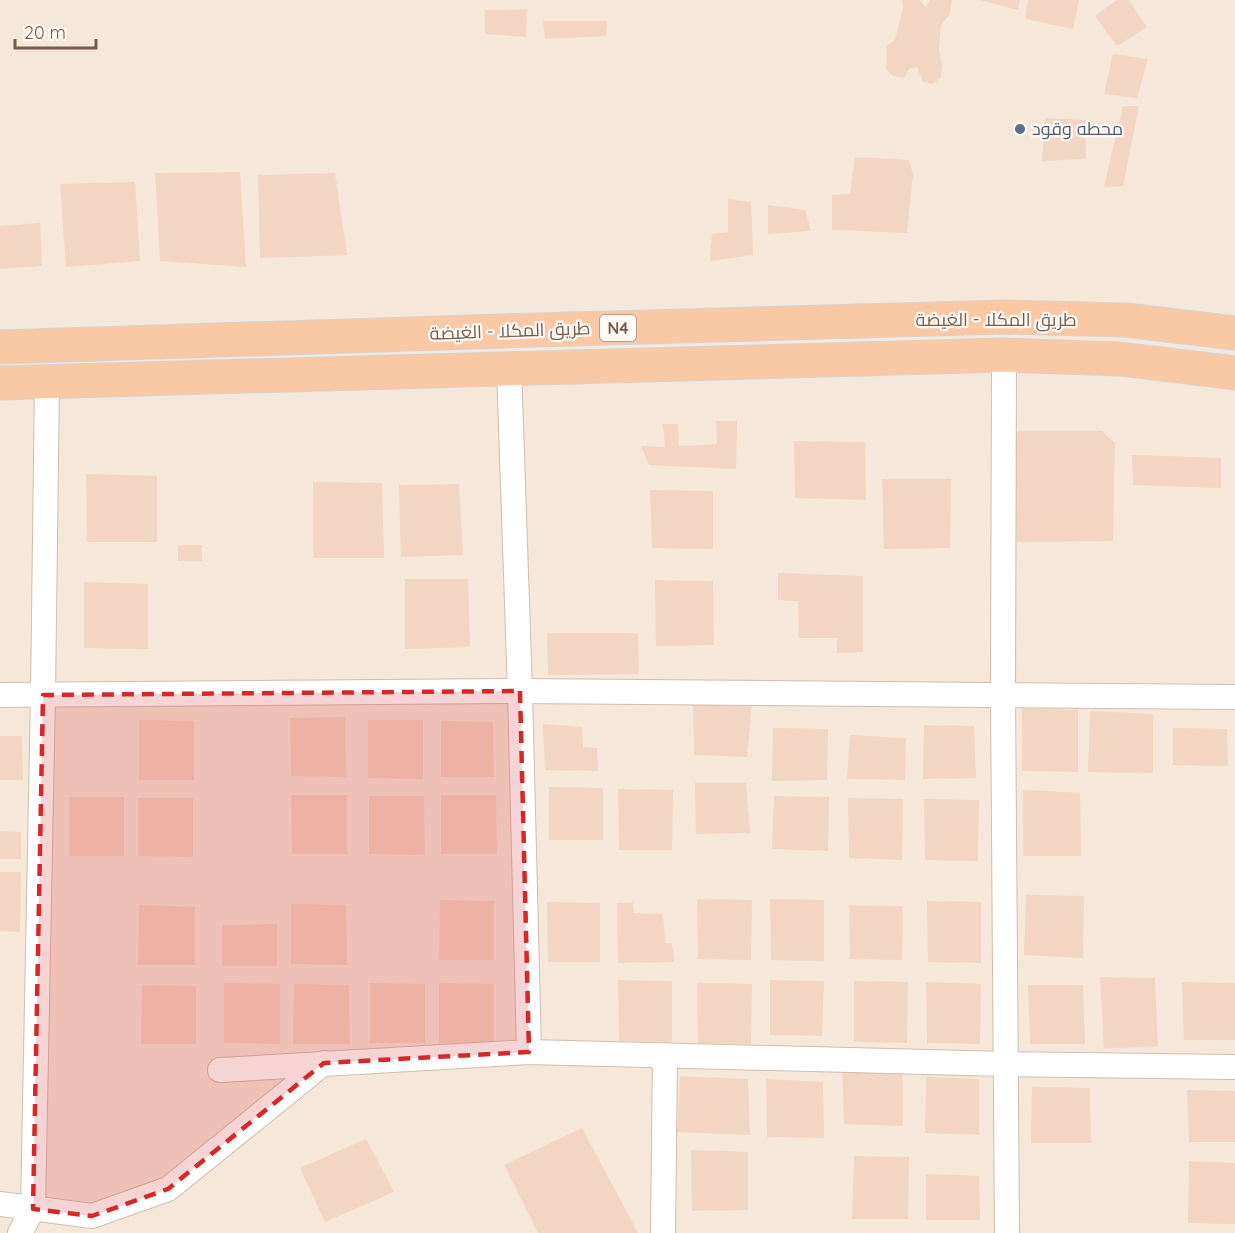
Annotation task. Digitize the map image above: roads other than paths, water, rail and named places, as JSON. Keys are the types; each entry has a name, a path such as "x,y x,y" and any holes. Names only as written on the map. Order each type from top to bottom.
{"highway":[{"name":"طريق المكلا - الغيضة","path":"0,347 1003,317 1126,320 1235,333"},
{"path":"1003,317 1004,355"},
{"name":"طريق المكلا - الغيضة","path":"0,384 1004,355 1120,359 1235,373"}],"street":[{"path":"1004,355 1007,1233"},
{"path":"509,368 529,1052"},
{"path":"20,1233 33,1209 43,695 46,382"},
{"path":"0,695 520,691 1235,697"},
{"path":"220,1070 529,1052 1006,1065 1235,1067"},
{"path":"663,1233 665,1055"},
{"path":"0,1204 92,1216 168,1189 324,1063"}],"place":[{"name":"محطه وقود","path":"1020,129"}]}
